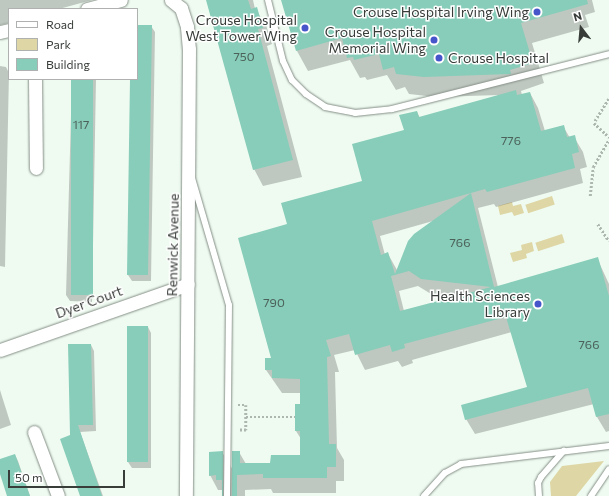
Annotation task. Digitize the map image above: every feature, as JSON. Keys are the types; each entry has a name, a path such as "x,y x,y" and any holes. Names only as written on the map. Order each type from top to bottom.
{"street":[{"path":"90,8 119,0"},
{"name":"Renwick Avenue","path":"171,0 181,8 187,27 190,170 186,496"},
{"path":"36,80 36,168"},
{"name":"Dyer Court","path":"0,350 188,284"},
{"path":"34,432 58,496"}],"lane":[{"path":"268,0 283,61 292,80 306,94 325,107 355,113 392,109 609,54"},
{"path":"190,170 229,305 227,496"},
{"path":"424,496 445,473 461,464 609,446"},
{"path":"539,496 538,483 541,476 564,451"},
{"path":"591,496 609,469"}],"path":[{"path":"590,196 593,167 609,138 594,123 609,99"},
{"path":"598,224 609,241"},
{"path":"246,405 246,430"},
{"path":"246,417 295,417"}],"green space":[{"path":"552,196 555,205 528,213 525,205"},
{"path":"512,202 513,206 521,204 524,213 514,216 512,212 500,215 498,206"},
{"path":"562,234 565,243 538,251 535,243"},
{"path":"532,242 534,251 526,254 527,258 513,262 510,253 522,250 521,245"},
{"path":"604,461 576,496 551,496 550,482 562,466"}],"building":[{"path":"206,0 248,0 251,9 257,7 263,28 258,29 293,160 253,170"},
{"name":"Crouse Hospital Memorial Wing","path":"281,0 587,0 588,4 521,23 533,63 510,70 511,74 424,77 396,74 394,67 383,70 379,54 354,60 353,57 347,58 342,38 296,51"},
{"path":"138,25 152,25 148,275 127,275 130,80 138,80"},
{"path":"71,80 93,80 93,295 71,295"},
{"path":"516,90 517,95 530,92 541,131 564,125 567,137 575,135 579,152 572,154 575,168 487,192 485,189 372,221 381,255 388,252 395,274 408,241 414,234 471,193 494,287 598,257 609,296 609,414 596,417 588,388 465,420 461,405 527,387 506,317 404,344 405,348 392,352 390,345 355,355 349,334 326,340 331,356 327,357 329,444 336,444 336,467 327,467 327,478 263,478 263,474 237,475 237,496 232,496 232,451 240,451 240,463 270,463 271,455 300,455 300,431 295,431 295,404 300,404 300,379 272,378 272,370 265,370 265,358 271,358 238,238 287,224 281,203 362,181 352,144 404,130 399,115 417,111 419,117","holes":["409,271 421,279 491,287 400,311 391,276"]},
{"path":"127,326 148,326 148,462 127,462"},
{"path":"68,344 91,344 93,425 78,425 102,496 80,496 60,439 70,435"},
{"path":"223,451 222,496 222,480 216,480 216,475 209,476 209,452"},
{"path":"15,454 30,496 7,496 0,474 0,459"}],"place":[{"name":"Crouse Hospital Irving Wing","path":"537,12"},
{"name":"Crouse Hospital West Tower Wing","path":"305,28"},
{"name":"Crouse Hospital Memorial Wing","path":"434,40"},
{"name":"Crouse Hospital","path":"439,58"},
{"name":"Health Sciences Library","path":"538,304"}]}
